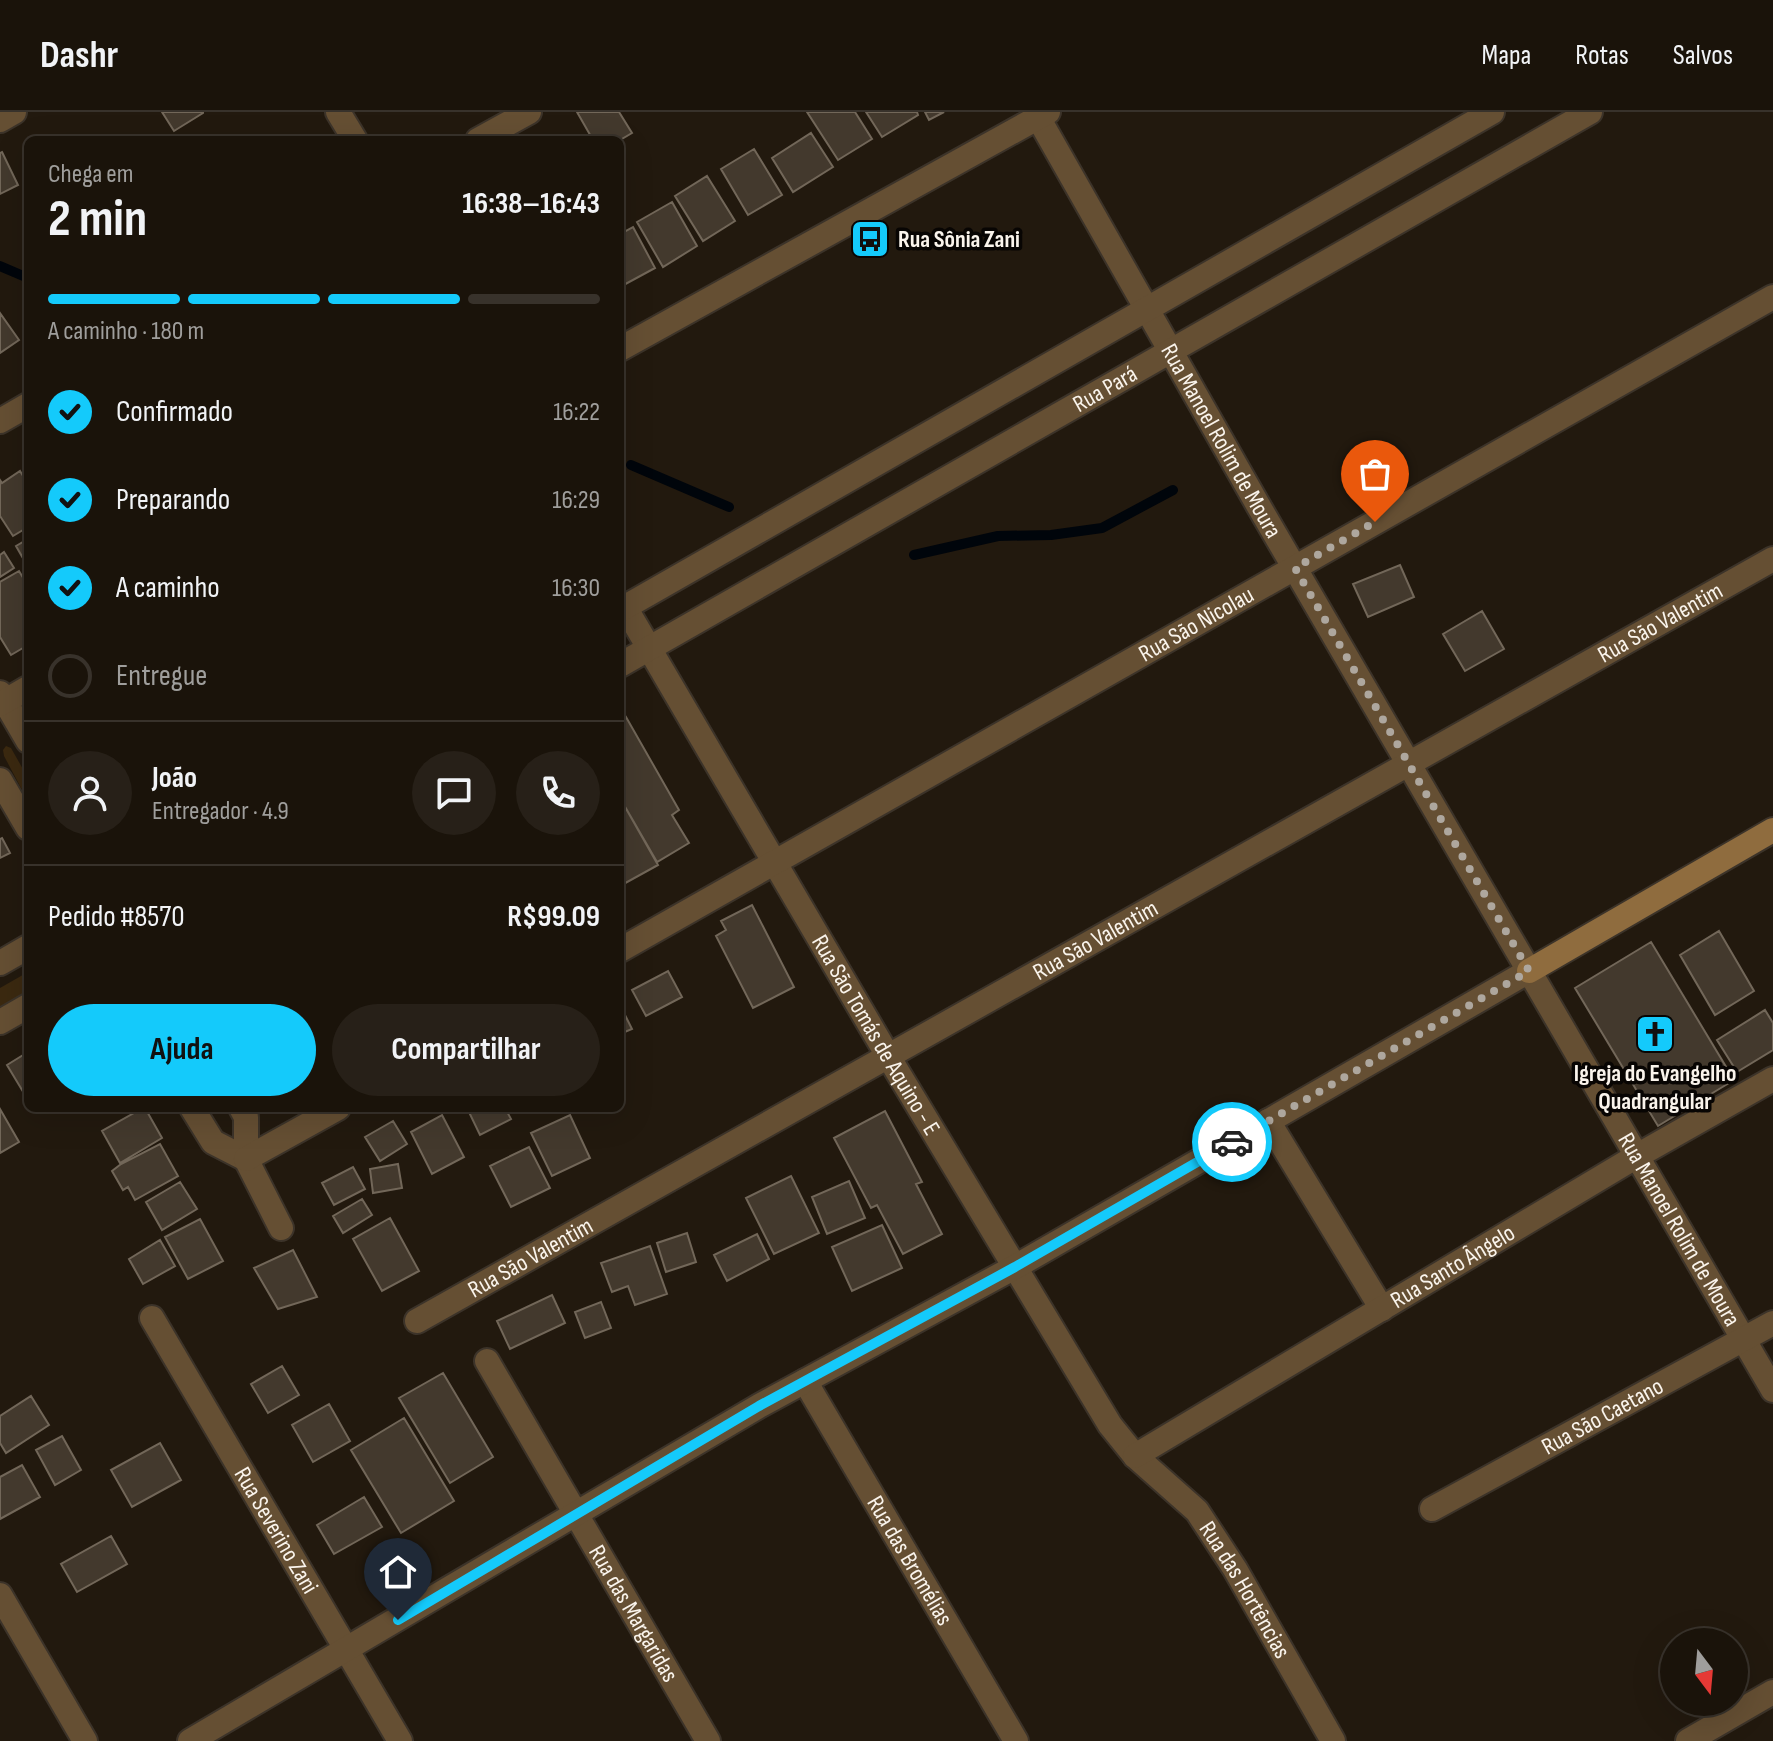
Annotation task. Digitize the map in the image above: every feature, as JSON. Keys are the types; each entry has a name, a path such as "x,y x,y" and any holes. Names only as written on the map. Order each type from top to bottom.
{"street":[{"path":"0,120 14,112"},
{"path":"338,112 353,136"},
{"path":"485,136 529,112"},
{"name":"Rua Pará","path":"624,607 1492,112"},
{"name":"Rua Pará","path":"624,663 1590,112"},
{"path":"624,347 1040,114"},
{"name":"Rua Manoel Rolim de Moura","path":"1040,114 1295,568 1773,1390"},
{"name":"Rua São Nicolau","path":"624,948 1773,297"},
{"path":"0,421 24,407"},
{"name":"Rua São Valentim","path":"417,1321 1773,559"},
{"name":"Rua São Tomás de Aquino - E","path":"624,609 650,648 888,1056 1110,1425 1135,1456"},
{"path":"24,690 2,699 24,735"},
{"path":"0,780 24,821"},
{"path":"190,1741 805,1381 1015,1267 1773,830"},
{"path":"0,963 24,949"},
{"path":"0,1022 24,1008"},
{"name":"Rua Santo Ângelo","path":"1135,1456 1637,1156 1773,1079"},
{"path":"194,1112 213,1142 246,1159"},
{"path":"243,1112 246,1117 246,1159 281,1228"},
{"path":"246,1159 331,1112"},
{"path":"1268,1121 1382,1309"},
{"name":"Rua Severino Zani","path":"152,1318 400,1741"},
{"name":"Rua São Caetano","path":"1432,1509 1773,1323"},
{"name":"Rua das Margaridas","path":"487,1361 708,1741"},
{"name":"Rua das Bromélias","path":"805,1381 1016,1741"},
{"name":"Rua das Hortências","path":"1135,1456 1197,1511 1235,1569 1333,1741"},
{"path":"0,1595 85,1741"},
{"path":"1688,1741 1773,1692"}],"shaded area":[{"path":"6,746 11,748 24,771 24,794 4,756"},
{"path":"24,974 24,998 0,1012 0,988"}],"building":[{"path":"162,112 203,112 203,113 174,131"},
{"path":"577,112 619,112 632,133 624,138 591,136"},
{"path":"807,112 855,112 872,139 838,160"},
{"path":"866,112 917,112 918,115 882,137"},
{"path":"925,112 944,112 929,120"},
{"path":"811,133 833,167 793,192 772,158"},
{"path":"754,149 782,195 748,215 721,169"},
{"path":"0,153 18,185 0,194"},
{"path":"707,176 735,221 703,241 675,196"},
{"path":"672,202 697,246 663,267 637,222"},
{"path":"633,227 655,268 624,285 624,232"},
{"path":"0,313 19,340 0,353"},
{"path":"20,471 24,478 24,529 13,536 0,516 0,480 2,483"},
{"path":"24,541 24,560 16,546"},
{"path":"4,552 14,568 0,577 0,555"},
{"path":"1400,565 1414,597 1368,617 1353,584"},
{"path":"19,571 24,579 24,647 11,655 0,637 0,582"},
{"path":"1482,611 1504,649 1465,671 1443,634"},
{"path":"626,717 679,810 672,815 689,843 657,862 624,805"},
{"path":"624,805 658,865 624,884"},
{"path":"0,839 10,853 0,858"},
{"path":"752,905 794,987 753,1008 716,936 726,930 721,921"},
{"path":"1719,931 1754,991 1715,1015 1680,955"},
{"name":"Igreja do Evangelho Quadrangular","path":"1651,942 1734,1080 1658,1126 1575,988"},
{"path":"668,971 682,997 646,1016 632,990"},
{"path":"1765,1010 1773,1023 1773,1050 1737,1072 1717,1040"},
{"path":"624,1013 632,1029 624,1032"},
{"path":"24,1054 24,1093 7,1065"},
{"path":"0,1109 19,1142 0,1153"},
{"path":"885,1111 922,1182 916,1184 942,1234 903,1254 877,1205 871,1208 834,1138"},
{"path":"136,1112 147,1112 162,1138 120,1163 102,1131"},
{"path":"469,1112 507,1112 511,1119 480,1135"},
{"path":"442,1115 464,1157 432,1174 411,1132"},
{"path":"570,1115 590,1158 552,1176 531,1133"},
{"path":"393,1121 407,1144 380,1161 365,1137"},
{"path":"160,1144 178,1176 135,1200 128,1187 123,1190 112,1171"},
{"path":"529,1147 550,1188 511,1207 490,1166"},
{"path":"398,1164 402,1188 373,1193 370,1169"},
{"path":"353,1167 365,1189 334,1205 322,1183"},
{"path":"791,1176 819,1233 774,1254 746,1198"},
{"path":"849,1181 865,1218 827,1234 812,1197"},
{"path":"180,1182 197,1209 162,1230 146,1202"},
{"path":"362,1199 372,1215 343,1233 333,1216"},
{"path":"390,1218 419,1271 382,1291 353,1239"},
{"path":"200,1219 223,1261 188,1279 165,1237"},
{"path":"882,1225 902,1268 852,1291 832,1247"},
{"path":"687,1233 696,1262 666,1272 657,1243"},
{"path":"757,1234 769,1259 727,1281 714,1255"},
{"path":"160,1240 175,1266 143,1284 129,1259"},
{"path":"650,1246 667,1294 635,1305 628,1286 612,1292 601,1263"},
{"path":"293,1250 317,1297 278,1309 254,1268"},
{"path":"552,1295 565,1323 510,1349 497,1321"},
{"path":"601,1302 611,1328 585,1338 575,1312"},
{"path":"282,1366 299,1395 268,1413 251,1384"},
{"path":"443,1373 493,1457 450,1483 399,1398"},
{"path":"31,1396 49,1425 6,1453 0,1443 0,1416"},
{"path":"329,1404 350,1441 313,1462 292,1425"},
{"path":"404,1418 454,1501 401,1533 351,1450"},
{"path":"62,1436 81,1470 55,1485 36,1450"},
{"path":"160,1443 181,1480 132,1507 111,1470"},
{"path":"22,1465 40,1497 0,1519 0,1477"},
{"path":"364,1497 382,1527 334,1554 317,1525"},
{"path":"111,1536 127,1564 77,1592 61,1564"}],"waterway":[{"path":"0,266 24,276"},
{"path":"631,465 729,507"},
{"path":"914,555 998,536 1051,535 1102,528 1173,490"}],"way so far":[{"path":"1232,1142 1529,971 1295,568 1375,522"}],"place":[{"name":"Rua Sônia Zani","path":"870,239"},
{"name":"Igreja do Evangelho Quadrangular","path":"1655,1034"}],"route":[{"path":"398,1620 759,1406 1015,1267 1232,1142"}]}
